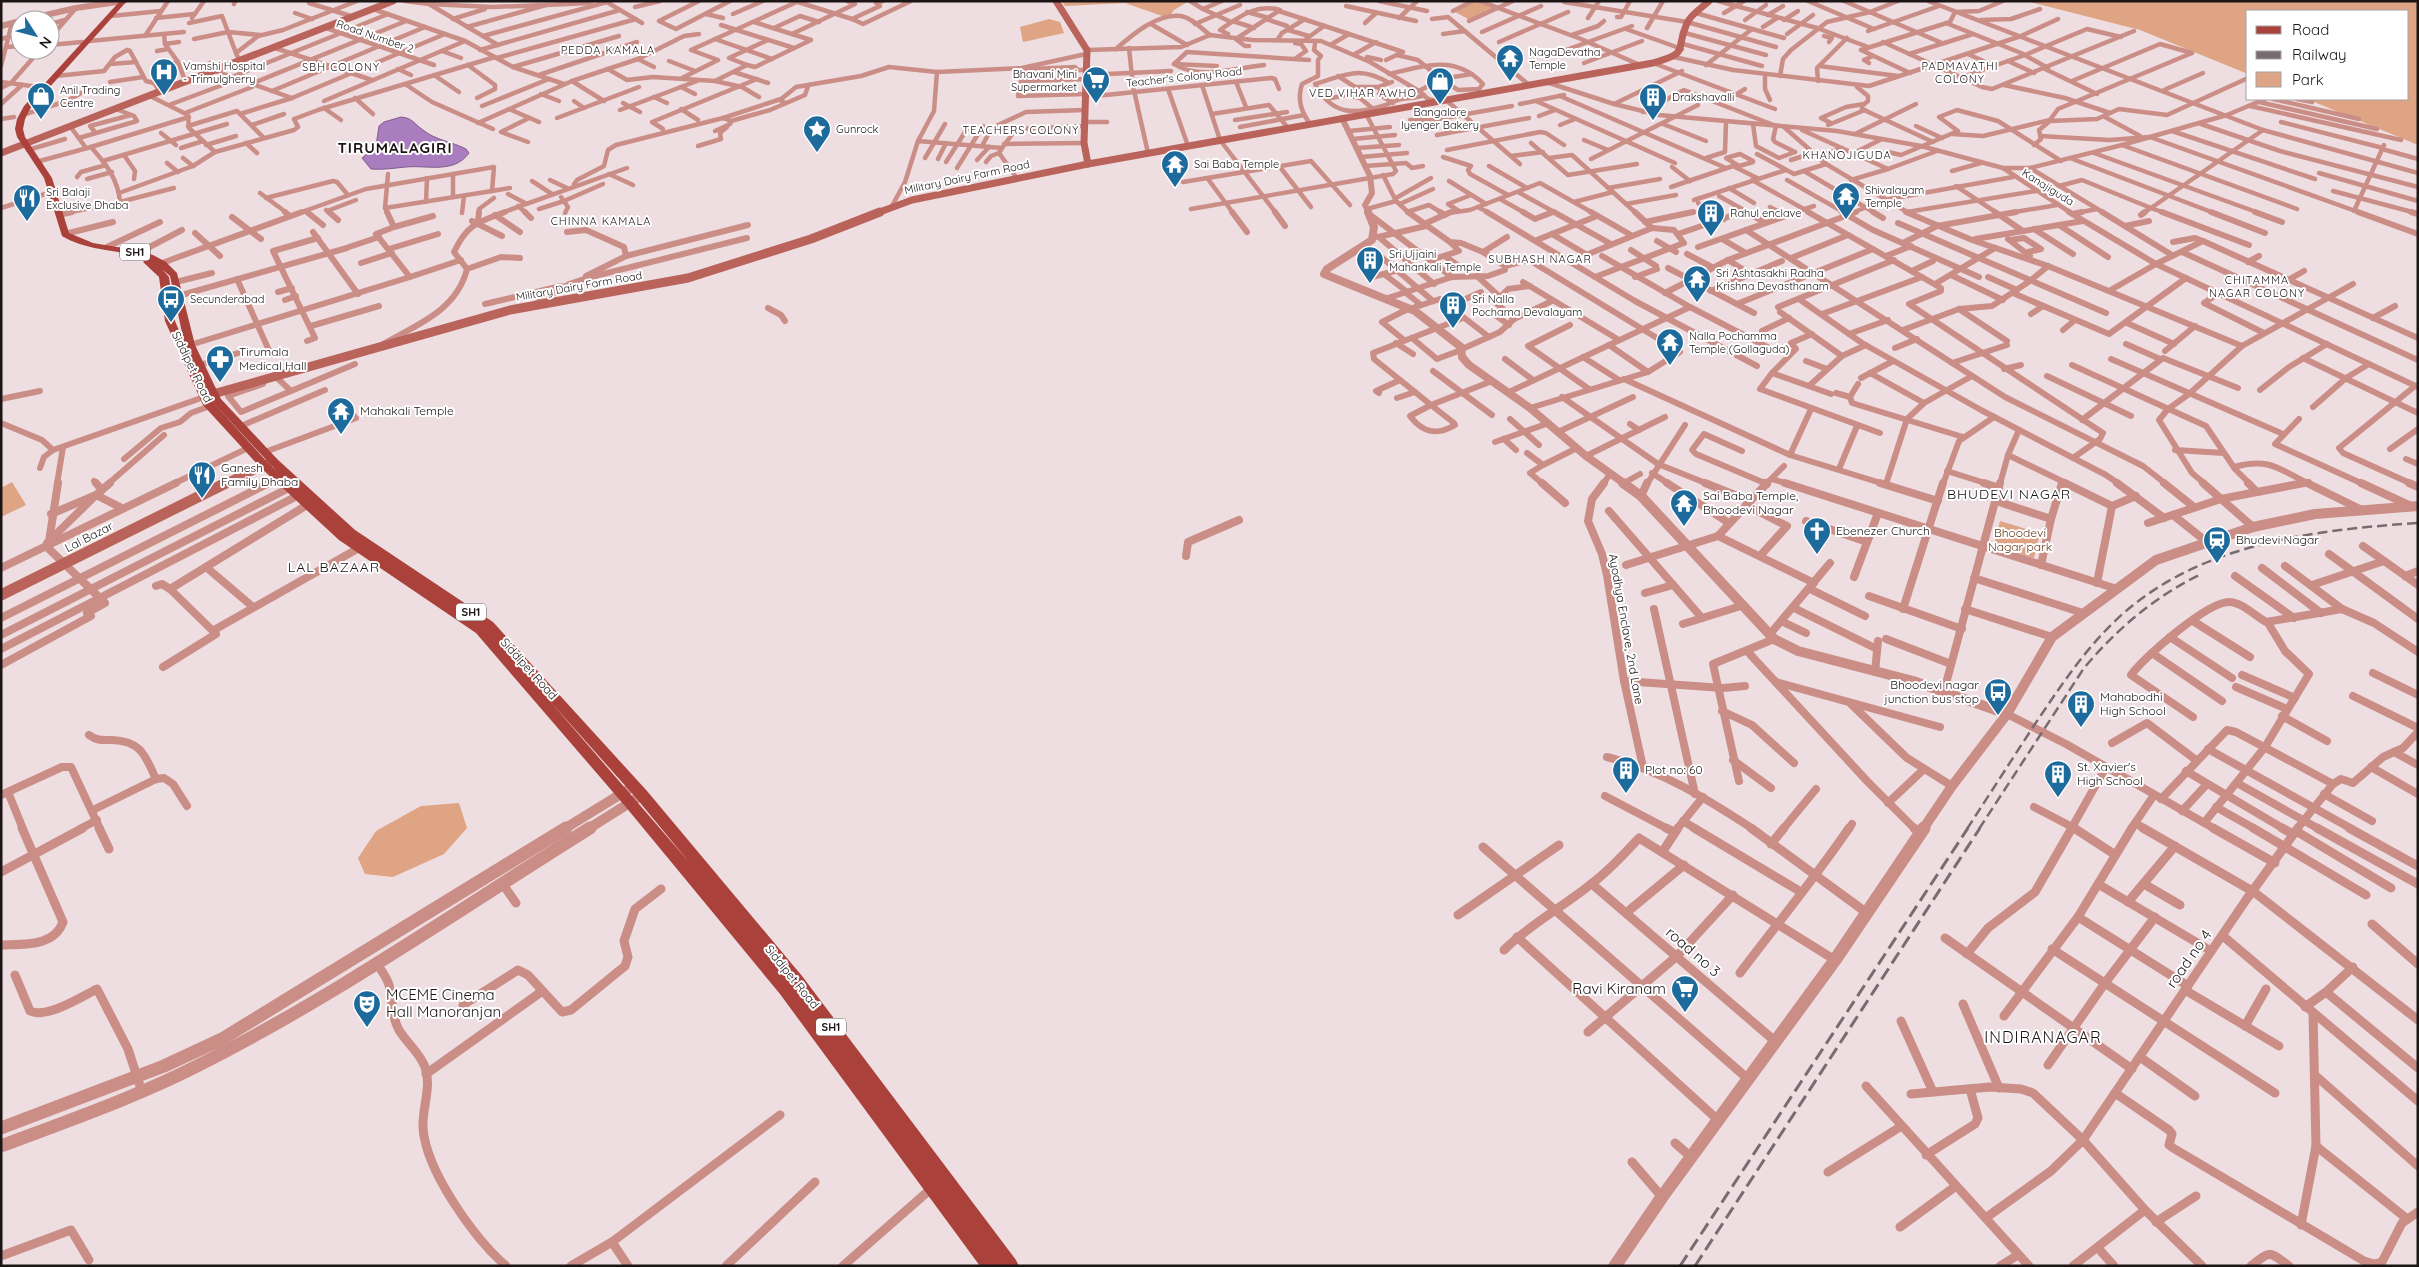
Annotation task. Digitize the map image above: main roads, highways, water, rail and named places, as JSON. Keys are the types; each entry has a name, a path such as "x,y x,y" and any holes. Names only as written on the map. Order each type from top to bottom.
{"main road":[{"path":"21,145 240,62 393,1"},
{"path":"1056,1 1087,52 1084,143 1088,164"},
{"name":"Military Dairy Farm Road","path":"209,396 535,304 688,278 793,245 892,206 1016,177 1342,118 1425,98 1446,100 1653,63 1674,57 1682,47 1687,22 1709,1"},
{"path":"21,113 39,86 111,16 120,2"},
{"path":"21,113 120,2"},
{"path":"1,152 115,109"},
{"name":"SH1","path":"21,113 11,124 21,145"},
{"name":"Siddipet Road","path":"21,145 48,177 65,234 81,241 138,253 162,263 174,275 190,346 200,365 210,406 248,448 267,460 352,533 489,624 632,794 796,982 1010,1266"},
{"name":"Siddipet Road","path":"21,145 40,179 57,232 64,240 78,246 142,259 158,269 164,277 167,286 170,321 209,396 241,426 278,478 343,538 480,630 632,794 786,989 991,1266"},
{"name":"Lal Bazar","path":"1,595 267,460"}],"railway":[{"path":"1967,829 2033,727 2081,659 2114,622 2146,596 2180,575 2217,558 2256,546 2337,530 2418,523"},
{"path":"1979,829 2084,668 2109,640 2151,604 2199,575"},
{"path":"1680,1266 1968,828"},
{"path":"1695,1266 1980,828"}],"place":[{"name":"NagaDevatha Temple","path":"1510,82"},
{"name":"Vamshi Hospital - Trimulgherry","path":"164,96"},
{"name":"Bhavani Mini Supermarket","path":"1096,104"},
{"name":"Bangalore Iyenger Bakery","path":"1440,105"},
{"name":"Anil Trading Centre","path":"41,120"},
{"name":"Drakshavalli","path":"1653,121"},
{"name":"Gunrock","path":"817,153"},
{"name":"Sai Baba Temple","path":"1175,188"},
{"name":"Shivalayam Temple","path":"1846,220"},
{"name":"Sri Balaji Exclusive Dhaba","path":"27,222"},
{"name":"Rahul enclave","path":"1711,237"},
{"name":"Sri Ujjaini Mahankali Temple","path":"1370,284"},
{"name":"Sri Ashtasakhi Radha Krishna Devasthanam","path":"1697,303"},
{"name":"Secunderabad","path":"171,323"},
{"name":"Sri Nalla Pochama Devalayam","path":"1453,329"},
{"name":"Nalla Pochamma Temple (Gollaguda)","path":"1670,366"},
{"name":"Tirumala Medical Hall","path":"220,383"},
{"name":"Mahakali Temple","path":"341,435"},
{"name":"Ganesh Family Dhaba","path":"202,499"},
{"name":"Sai Baba Temple, Bhoodevi Nagar","path":"1684,527"},
{"name":"Ebenezer Church","path":"1817,555"},
{"name":"Bhudevi Nagar","path":"2217,564"},
{"name":"Bhoodevi nagar junction bus stop","path":"1998,716"},
{"name":"Mahabodhi High School","path":"2081,728"},
{"name":"Plot no: 60","path":"1626,794"},
{"name":"St. Xavier's High School","path":"2058,798"},
{"name":"Ravi Kiranam","path":"1685,1013"},
{"name":"MCEME Cinema Hall Manoranjan","path":"367,1028"}],"district":[{"name":"PEDDA KAMALA","path":"608,50"},
{"name":"SBH COLONY","path":"341,67"},
{"name":"PADMAVATHI COLONY","path":"1960,72"},
{"name":"VED VIHAR AWHO","path":"1363,93"},
{"name":"TEACHERS COLONY","path":"1021,130"},
{"name":"TIRUMALAGIRI","path":"395,148"},
{"name":"KHANOJIGUDA","path":"1847,155"},
{"name":"CHINNA KAMALA","path":"601,221"},
{"name":"SUBHASH NAGAR","path":"1540,259"},
{"name":"CHITAMMA NAGAR COLONY","path":"2257,286"},
{"name":"BHUDEVI NAGAR","path":"2009,494"},
{"name":"LAL BAZAAR","path":"334,567"},
{"name":"INDIRANAGAR","path":"2043,1037"}],"park label":[{"name":"Bhoodevi Nagar park","path":"2020,540"}]}
